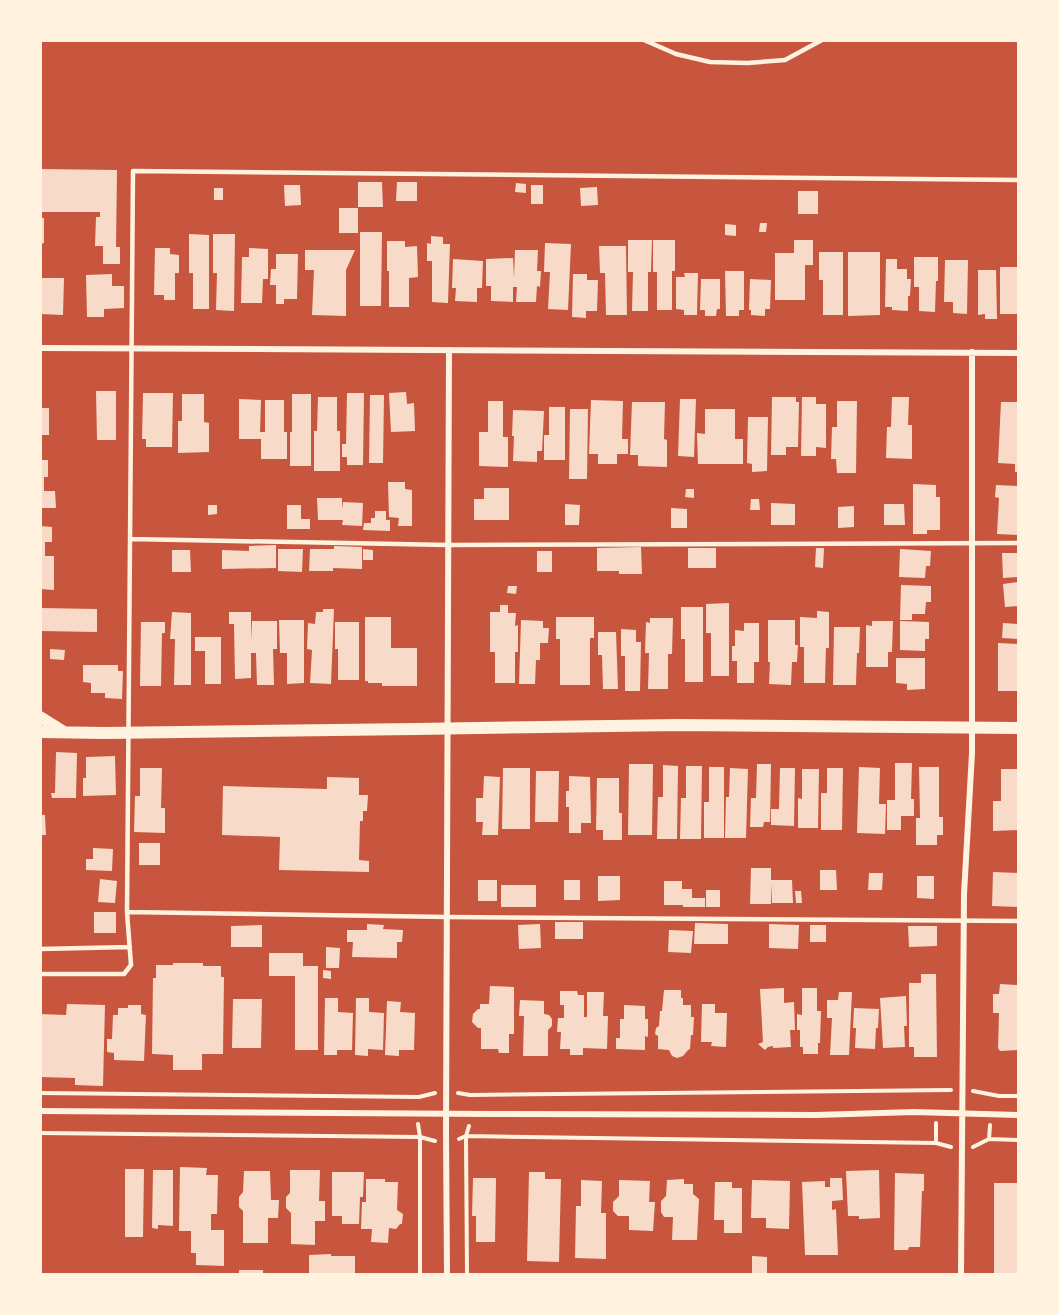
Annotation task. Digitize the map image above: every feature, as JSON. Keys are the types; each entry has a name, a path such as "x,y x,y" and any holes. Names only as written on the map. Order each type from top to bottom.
{"main road":[{"path":"40,717 64,732"},
{"path":"40,732 128,733 678,725 1018,728"}],"street":[{"path":"40,348 1018,353"},
{"path":"447,1275 449,350"},
{"path":"961,1275 964,920 972,753 972,352"},
{"path":"40,1111 816,1115 914,1112 1018,1115"}],"lane":[{"path":"644,40 676,54 710,62 747,63 784,60 822,40"},
{"path":"40,974 124,974 131,965 127,912 133,171 1018,180"},
{"path":"130,539 448,545 1018,543"},
{"path":"127,912 1018,921"},
{"path":"40,949 130,946"}],"path":[{"path":"40,1093 419,1097 446,1091 470,1095 963,1089 999,1096 1018,1096"},
{"path":"467,1275 466,1136 472,1114 470,1095"},
{"path":"40,1133 420,1137 446,1144 466,1136 936,1143 963,1151 989,1140 1018,1140"},
{"path":"420,1137 420,1275"}],"building":[{"path":"40,169 117,170 116,247 120,247 120,264 103,264 103,246 95,246 96,217 100,217 100,212 40,212"},
{"path":"358,182 382,182 383,207 358,207"},
{"path":"397,182 417,182 417,201 396,201"},
{"path":"516,183 526,184 526,193 515,192"},
{"path":"284,185 300,185 301,205 285,206"},
{"path":"531,185 543,185 543,204 531,204"},
{"path":"597,187 598,205 581,206 580,188"},
{"path":"214,188 223,188 223,200 214,200"},
{"path":"798,191 818,191 818,214 798,214"},
{"path":"339,208 358,208 358,233 339,233"},
{"path":"40,218 44,218 44,243 40,244"},
{"path":"760,223 767,223 766,232 759,232"},
{"path":"725,224 736,225 736,236 725,235"},
{"path":"360,232 382,232 381,306 360,306"},
{"path":"189,234 209,235 209,309 193,309 193,273 189,273"},
{"path":"213,234 235,234 234,311 216,310 217,273 213,273"},
{"path":"431,236 443,237 443,244 450,244 448,303 432,302 432,261 427,261 427,243 431,244"},
{"path":"628,240 652,240 651,272 648,272 648,311 632,311 633,272 628,272"},
{"path":"653,240 675,240 672,310 657,310 657,272 653,272"},
{"path":"794,240 813,240 813,265 805,265 805,300 775,300 775,253 794,253"},
{"path":"387,241 405,241 405,247 417,246 418,277 409,278 409,307 389,307"},
{"path":"545,243 571,244 568,310 548,309 550,272 544,272"},
{"path":"599,246 626,246 627,315 606,315 605,273 600,273"},
{"path":"155,248 170,248 170,254 179,255 179,273 175,273 175,300 164,300 164,295 154,295"},
{"path":"249,248 268,249 268,279 263,279 262,303 241,303 242,257 249,257"},
{"path":"305,250 355,250 346,270 346,316 312,315 314,270 305,270"},
{"path":"515,250 538,250 537,271 541,271 536,302 516,302 517,287 513,287 513,302 491,301 491,286 486,286 486,259 513,258 514,278"},
{"path":"819,252 843,252 843,315 823,315 823,280 819,280"},
{"path":"848,252 880,252 880,315 848,316"},
{"path":"276,254 298,254 297,299 284,299 284,304 276,304 276,285 270,285 271,269 276,269"},
{"path":"914,257 938,257 935,312 919,311 919,287 914,287"},
{"path":"453,259 483,261 482,288 477,288 477,302 455,301 456,288 452,288"},
{"path":"886,259 897,259 897,269 907,269 907,279 911,279 908,311 885,307"},
{"path":"945,260 968,260 967,314 953,313 953,302 944,302"},
{"path":"1000,267 1018,267 1018,314 1000,314"},
{"path":"978,270 996,270 997,319 985,319 985,314 978,315"},
{"path":"725,271 744,271 744,310 739,310 739,316 726,316"},
{"path":"684,273 698,273 697,315 684,315 684,310 676,309 676,277 685,277"},
{"path":"112,274 112,286 124,286 124,308 104,309 104,317 87,317 86,275"},
{"path":"573,274 587,274 587,280 598,280 597,311 586,311 586,318 572,317"},
{"path":"40,278 64,278 63,315 40,314"},
{"path":"701,279 720,279 720,309 717,309 716,316 705,316 705,310 700,310"},
{"path":"750,279 771,280 770,309 765,309 765,316 751,315 751,310 749,310"},
{"path":"96,391 116,391 116,440 97,440"},
{"path":"406,392 407,404 414,403 415,431 391,432 389,393"},
{"path":"143,393 173,393 172,447 146,447 146,439 142,439"},
{"path":"347,393 364,393 363,465 347,465 347,457 342,457 342,444 346,444"},
{"path":"182,394 204,394 204,422 209,423 209,452 178,453 178,421 182,421"},
{"path":"292,394 311,394 311,466 290,466"},
{"path":"370,395 384,395 383,463 369,463"},
{"path":"318,397 337,397 340,471 314,471 314,431 317,431"},
{"path":"772,397 796,397 796,402 799,402 798,447 786,447 786,455 771,455"},
{"path":"802,397 816,397 816,404 826,404 826,448 816,447 816,456 801,456"},
{"path":"892,397 909,397 908,425 912,425 912,459 886,458 887,427 891,427"},
{"path":"239,399 261,400 260,432 265,432 265,400 284,400 287,459 261,459 261,439 239,439"},
{"path":"680,399 696,399 694,457 678,456"},
{"path":"591,400 623,401 622,439 628,439 628,454 617,454 617,464 598,464 598,454 589,454"},
{"path":"488,401 503,401 503,437 508,437 508,467 479,466 479,432 488,432"},
{"path":"837,401 857,401 856,473 837,473 836,459 831,459 832,427 837,427"},
{"path":"632,402 665,402 664,439 667,440 667,467 638,466 638,455 630,455"},
{"path":"1001,402 1018,402 1018,472 1015,472 1015,464 998,463"},
{"path":"549,407 565,407 565,460 544,460 544,435 549,435"},
{"path":"40,408 49,408 49,435 40,435"},
{"path":"570,409 588,409 587,479 569,479"},
{"path":"705,409 735,409 735,439 743,439 743,464 698,464 697,433 705,434"},
{"path":"513,410 544,411 542,451 537,451 537,462 513,461"},
{"path":"748,417 768,417 767,471 752,472 752,464 747,463"},
{"path":"40,460 48,460 48,477 44,477 44,491 55,491 56,508 40,508"},
{"path":"388,482 405,482 405,489 412,490 412,526 398,526 399,518 389,517"},
{"path":"913,484 936,485 936,497 940,497 940,530 927,530 927,534 913,534"},
{"path":"996,485 1018,486 1018,535 997,534 999,498 995,497"},
{"path":"484,488 509,488 509,520 474,520 474,499 484,499"},
{"path":"686,489 694,489 694,498 685,497"},
{"path":"317,498 342,498 342,509 343,502 363,503 362,526 342,525 343,520 318,520"},
{"path":"751,499 759,499 760,510 750,510"},
{"path":"771,503 795,504 795,525 771,525"},
{"path":"565,504 580,505 579,525 565,525"},
{"path":"884,504 904,504 905,525 884,525"},
{"path":"208,505 217,505 217,514 208,515"},
{"path":"287,505 301,505 301,519 310,519 310,529 287,529"},
{"path":"854,506 854,527 838,528 838,507"},
{"path":"671,508 687,509 687,528 671,528"},
{"path":"375,511 386,511 386,520 390,520 390,531 363,530 364,523 371,523 371,518 375,518"},
{"path":"40,526 52,527 52,542 45,542 45,556 54,556 54,590 40,589"},
{"path":"276,545 276,568 222,569 222,550 249,551 249,546"},
{"path":"334,546 362,547 362,569 333,568 333,571 309,571 310,549 334,549"},
{"path":"641,547 642,574 597,571 597,548"},
{"path":"688,548 716,548 716,568 688,568"},
{"path":"816,548 824,548 823,568 815,567"},
{"path":"278,549 303,549 302,572 278,571"},
{"path":"363,549 373,550 373,560 363,560"},
{"path":"900,549 931,551 930,566 926,566 925,578 899,577"},
{"path":"172,550 190,550 191,572 172,572"},
{"path":"537,551 552,551 552,572 537,572"},
{"path":"1002,553 1018,553 1018,577 1003,578"},
{"path":"1018,582 1018,606 1005,607 1003,584"},
{"path":"901,585 931,586 931,602 926,602 925,614 912,614 912,620 900,620"},
{"path":"508,586 517,586 516,594 507,593"},
{"path":"729,603 729,676 711,676 711,633 706,633 706,604"},
{"path":"500,605 508,605 508,613 516,613 518,652 515,652 515,683 495,683 495,652 490,652 490,612 500,612"},
{"path":"681,607 703,607 703,682 685,682 685,639 681,639"},
{"path":"40,608 97,609 97,632 40,631"},
{"path":"323,609 334,609 331,684 310,683 312,650 307,649 308,623 315,624 316,612 323,612"},
{"path":"817,611 829,612 829,648 826,648 825,683 804,683 804,647 800,647 800,617 817,618"},
{"path":"172,612 191,613 191,685 174,685 175,639 170,639"},
{"path":"229,612 251,612 251,641 252,621 277,621 277,649 273,649 274,685 257,685 256,653 251,653 251,678 235,679 234,624 229,624"},
{"path":"365,617 391,617 391,648 417,648 417,686 382,686 382,683 365,681"},
{"path":"556,617 594,617 594,638 590,638 590,685 560,685 560,639 556,639"},
{"path":"650,618 673,618 672,654 668,654 668,689 648,689 649,653 645,653 646,622 650,623"},
{"path":"279,620 304,620 304,683 287,684 287,653 280,653"},
{"path":"521,620 543,621 543,628 549,628 548,643 540,643 540,660 536,660 535,684 519,684"},
{"path":"768,620 795,620 795,645 798,645 797,662 792,662 791,685 769,684"},
{"path":"872,621 893,621 892,652 888,652 888,667 866,667 866,625 872,626"},
{"path":"900,621 929,622 929,639 925,639 925,651 900,650"},
{"path":"141,622 165,622 165,633 162,633 161,686 140,686"},
{"path":"335,622 359,622 359,680 338,680"},
{"path":"744,623 759,623 759,662 754,662 754,683 737,683 737,661 732,661 735,630 744,631"},
{"path":"1003,623 1018,624 1018,639 1002,638"},
{"path":"834,627 860,627 856,685 833,685"},
{"path":"621,629 636,630 636,642 641,642 640,691 625,691 625,656 621,656"},
{"path":"598,632 616,632 618,689 603,689 602,655 598,655"},
{"path":"195,637 221,637 221,684 205,684 205,651 195,651"},
{"path":"998,643 1018,644 1018,691 998,691"},
{"path":"50,649 65,650 64,660 50,659"},
{"path":"896,658 925,658 925,689 907,690 907,684 896,683"},
{"path":"83,665 118,665 118,671 123,671 122,699 105,698 105,693 91,693 91,683 83,682"},
{"path":"56,752 77,753 76,798 52,798 51,793 55,793"},
{"path":"115,756 116,795 83,796 86,757"},
{"path":"895,763 912,763 911,799 914,799 914,816 901,816 901,830 887,830 887,800 895,800"},
{"path":"629,764 653,764 652,835 628,835"},
{"path":"757,764 771,764 770,822 764,822 763,827 750,827 751,798 756,798"},
{"path":"663,765 678,766 677,839 657,839 658,797 663,797"},
{"path":"686,766 702,766 701,839 680,839 681,798 686,798"},
{"path":"709,767 724,767 724,838 704,838 704,802 709,802"},
{"path":"859,767 880,768 879,804 886,804 885,834 857,833"},
{"path":"919,767 939,767 939,817 943,817 943,835 937,835 937,845 916,845 916,818 920,818"},
{"path":"140,768 162,768 161,808 165,808 165,833 134,832 135,796 140,796"},
{"path":"503,768 530,768 530,829 502,829"},
{"path":"730,768 748,769 746,838 725,838 726,797 729,797"},
{"path":"780,768 795,768 794,826 771,825 771,809 779,809"},
{"path":"827,768 843,768 842,830 821,830 821,793 827,793"},
{"path":"802,769 819,769 818,828 798,828 798,798 802,799"},
{"path":"1001,769 1018,769 1018,830 993,831 993,801 1001,801"},
{"path":"536,771 559,771 558,822 535,822"},
{"path":"484,776 500,777 498,835 482,835 483,822 476,822 476,798 483,798"},
{"path":"569,776 590,777 591,823 581,823 581,833 569,833 569,807 566,807 566,791 569,791"},
{"path":"327,777 359,778 359,795 368,795 367,811 363,811 363,821 360,821 359,860 369,861 369,872 279,870 280,837 222,835 223,786 327,789"},
{"path":"597,778 619,778 622,840 603,840 603,830 596,830"},
{"path":"40,815 45,815 46,835 40,835"},
{"path":"139,843 160,843 160,865 139,865"},
{"path":"93,848 113,849 112,871 86,870 86,859 93,859"},
{"path":"751,868 771,868 771,880 792,880 793,903 772,903 771,883 771,904 750,904"},
{"path":"820,870 836,870 837,890 820,890"},
{"path":"993,872 1018,873 1018,907 992,906"},
{"path":"869,873 883,873 882,890 868,890"},
{"path":"598,876 620,876 620,900 598,901"},
{"path":"917,876 934,876 934,899 917,898"},
{"path":"100,879 117,881 115,903 98,902"},
{"path":"478,880 497,880 497,901 478,901"},
{"path":"564,880 580,880 580,900 564,900"},
{"path":"664,881 682,881 682,889 692,889 692,898 705,898 705,907 664,905"},
{"path":"501,885 536,885 536,907 501,907"},
{"path":"706,890 720,890 720,907 706,907"},
{"path":"795,891 801,891 802,903 796,903"},
{"path":"94,912 116,912 116,933 94,933"},
{"path":"555,922 583,922 583,939 555,939"},
{"path":"695,923 728,924 728,944 694,944"},
{"path":"367,924 384,925 383,929 403,930 402,942 397,942 397,958 352,957 353,942 347,942 347,930 367,930"},
{"path":"540,924 541,948 519,949 518,925"},
{"path":"769,924 799,925 798,949 769,948"},
{"path":"262,925 262,947 231,947 231,926"},
{"path":"810,925 826,925 826,942 810,942"},
{"path":"908,926 937,926 937,946 909,947"},
{"path":"669,930 693,931 691,953 668,952"},
{"path":"326,947 340,948 339,968 326,968"},
{"path":"269,953 303,953 303,966 318,966 318,1050 295,1050 295,976 269,976"},
{"path":"173,963 203,963 203,966 221,966 221,977 224,977 223,1054 202,1054 202,1070 173,1070 173,1055 152,1054 153,978 156,978 156,965 173,965"},
{"path":"323,970 331,971 331,979 323,978"},
{"path":"921,974 936,974 937,1057 914,1057 914,1047 909,1047 909,983 921,983"},
{"path":"1000,984 1017,985 1018,1050 1000,1051 998,1048 999,1013 993,1013 993,994 999,994"},
{"path":"490,986 514,987 514,1034 509,1034 509,1053 499,1053 498,1049 481,1049 481,1028 472,1022 473,1014 480,1009 480,1004 489,1004"},
{"path":"784,988 784,1003 794,1002 795,1030 790,1030 791,1047 773,1048 773,1046 765,1050 758,1044 763,1042 760,989"},
{"path":"802,988 817,988 817,1011 821,1011 818,1054 803,1054 803,1047 800,1047 797,1014 802,1015"},
{"path":"664,990 681,990 683,1005 691,1005 691,1017 694,1017 690,1049 677,1058 672,1056 669,1050 658,1049 658,1036 655,1034 659,1026"},
{"path":"560,991 577,991 578,995 584,995 584,1017 587,1017 587,992 604,992 603,1016 608,1016 607,1049 583,1048 583,1055 570,1055 570,1049 560,1049 561,1032 557,1032 558,1018 564,1018 564,1005 560,1005"},
{"path":"839,992 852,992 849,1055 830,1055 832,1018 827,1018 827,1000 838,1000"},
{"path":"906,996 905,1047 883,1048 880,998"},
{"path":"325,998 338,998 338,1012 353,1013 352,1050 337,1050 337,1055 324,1055"},
{"path":"356,998 369,998 369,1012 384,1013 383,1050 368,1049 368,1056 355,1055"},
{"path":"233,999 262,999 261,1048 232,1048"},
{"path":"520,1000 544,1001 544,1014 549,1015 552,1019 552,1026 548,1030 548,1056 523,1056 524,1016 519,1016"},
{"path":"387,1001 401,1002 400,1012 415,1013 414,1050 399,1050 399,1056 385,1055"},
{"path":"67,1004 105,1005 103,1086 75,1085 75,1078 40,1077 40,1014 66,1015"},
{"path":"702,1004 715,1004 715,1013 727,1013 726,1047 711,1046 712,1042 701,1042"},
{"path":"128,1005 141,1005 141,1014 146,1015 144,1061 114,1060 114,1053 107,1052 107,1039 112,1039 113,1015 118,1015 118,1008 128,1008"},
{"path":"624,1005 645,1006 648,1037 645,1036 645,1050 616,1049 616,1038 620,1038 620,1019 624,1019"},
{"path":"854,1008 879,1009 875,1049 855,1048"},
{"path":"180,1167 207,1168 206,1175 218,1175 217,1214 211,1214 211,1230 224,1230 224,1266 196,1265 196,1253 191,1253 191,1231 179,1231"},
{"path":"125,1169 144,1169 143,1237 125,1237"},
{"path":"153,1170 173,1170 173,1226 158,1225 158,1229 152,1228"},
{"path":"290,1170 320,1170 319,1201 325,1201 325,1221 315,1221 315,1245 291,1244 291,1213 286,1208 286,1197 290,1193"},
{"path":"879,1170 880,1218 859,1219 859,1216 848,1216 846,1171"},
{"path":"244,1171 270,1171 271,1200 279,1200 278,1218 268,1218 268,1243 243,1243 243,1211 239,1207 239,1197 243,1192"},
{"path":"332,1172 364,1172 359,1224 342,1224 342,1216 332,1216"},
{"path":"529,1172 545,1172 545,1179 561,1179 559,1262 527,1261"},
{"path":"895,1173 924,1174 920,1247 894,1250"},
{"path":"473,1178 496,1178 495,1242 476,1242 476,1216 472,1216"},
{"path":"830,1178 842,1178 843,1200 832,1201 832,1210 836,1209 838,1255 805,1255 802,1182 825,1181 825,1187 830,1187"},
{"path":"366,1179 398,1182 397,1210 403,1214 402,1224 396,1229 389,1228 388,1243 371,1242 372,1229 361,1229 362,1202 366,1202"},
{"path":"684,1179 684,1184 693,1184 693,1194 699,1199 697,1240 672,1240 673,1217 664,1217 661,1212 661,1201 666,1196 667,1180"},
{"path":"581,1180 602,1181 601,1213 606,1213 606,1259 575,1258 576,1206 581,1206"},
{"path":"619,1180 650,1181 649,1202 655,1202 653,1231 629,1230 629,1216 618,1216 613,1211 613,1202 619,1196"},
{"path":"752,1180 790,1181 789,1229 766,1228 766,1218 751,1218"},
{"path":"715,1182 732,1182 732,1188 742,1188 742,1233 724,1233 724,1220 714,1220"},
{"path":"994,1183 1018,1183 1018,1274 994,1274"},
{"path":"331,1254 331,1256 355,1256 355,1274 309,1274 309,1255"},
{"path":"752,1256 767,1257 767,1273 752,1273"},
{"path":"239,1270 263,1270 263,1274 239,1274"}]}
